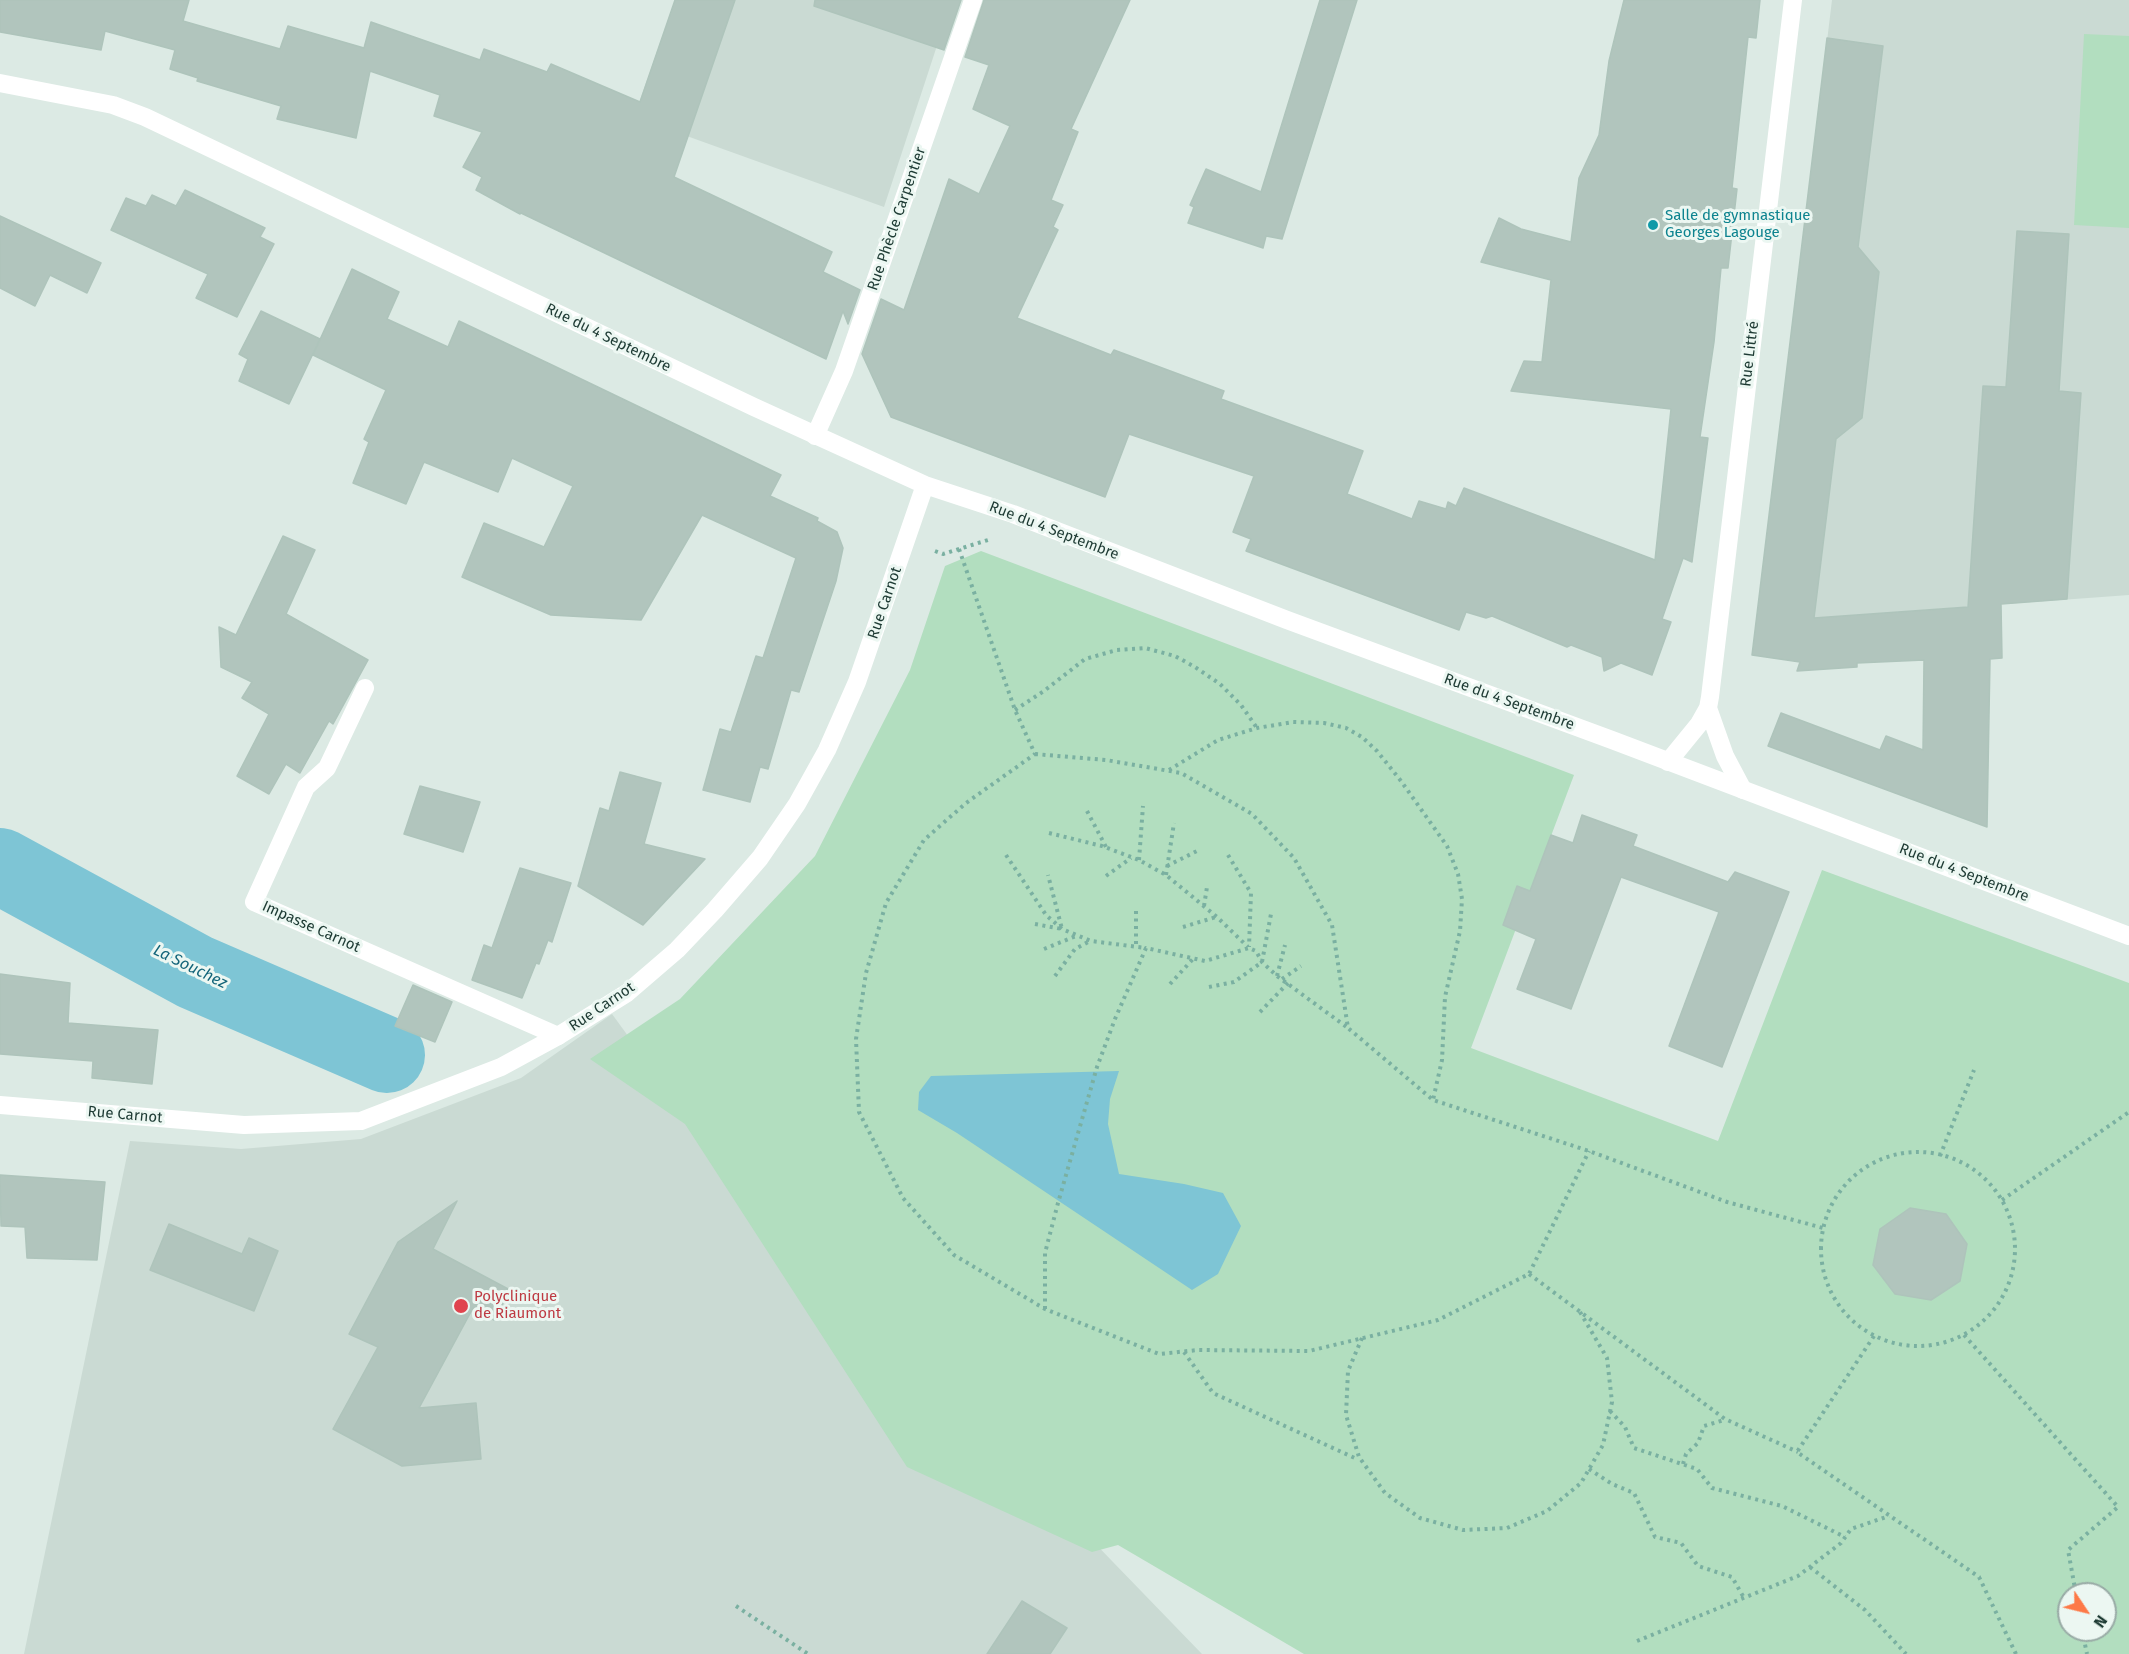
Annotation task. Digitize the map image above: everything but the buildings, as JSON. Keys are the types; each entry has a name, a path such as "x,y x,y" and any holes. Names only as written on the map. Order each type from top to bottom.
{"street":[{"name":"Rue Phècle Carpentier","path":"814,436 844,371 974,0"},
{"name":"Rue Littré","path":"1668,762 1699,724 1708,708 1793,0"},
{"name":"Rue du 4 Septembre","path":"0,83 113,105 146,117 814,436 925,485 1013,514 1287,620 1985,880 2129,936"},
{"name":"Rue Carnot","path":"0,1106 244,1125 361,1120 501,1067 558,1036 627,993 677,950 715,910 760,858 797,804 827,750 857,682 925,485"},
{"name":"Impasse Carnot","path":"365,688 327,768 306,787 254,902 558,1036"},
{"name":"Rue Littré","path":"1708,708 1725,756 1743,790"}],"path":[{"path":"959,549 1015,710 1035,754"},
{"path":"1015,710 1085,659 1117,650 1145,648 1175,656 1220,684 1242,705 1257,728"},
{"path":"1169,770 1218,740 1257,728 1293,722 1324,723 1346,728 1362,737 1377,751 1447,846 1458,874 1462,899 1460,931 1455,963 1445,997 1442,1060 1433,1100"},
{"path":"1348,1028 1332,925 1294,858 1252,814 1180,773 1106,760 1035,754 966,803 924,840 886,903 866,973 856,1039 859,1112 903,1198 954,1255 1045,1309 1159,1354 1198,1350 1309,1351 1438,1320 1529,1274 1588,1151"},
{"path":"1139,860 1143,806"},
{"path":"1087,811 1106,848"},
{"path":"1166,875 1174,823"},
{"path":"1049,833 1106,848 1139,860 1166,875 1217,917 1249,948 1256,951 1262,962 1277,976 1348,1028 1433,1100 1588,1151 1727,1202 1823,1228"},
{"path":"1167,866 1199,850"},
{"path":"1006,855 1046,915 1062,929"},
{"path":"1228,855 1251,892 1249,948"},
{"path":"1106,876 1131,858"},
{"path":"1048,876 1062,929"},
{"path":"1204,906 1207,887"},
{"path":"1136,911 1136,947"},
{"path":"1209,987 1234,982 1262,962 1270,914"},
{"path":"1183,927 1217,917"},
{"path":"1035,924 1062,929 1091,940 1146,948 1205,961 1249,948"},
{"path":"1044,949 1077,935"},
{"path":"1054,976 1076,949 1091,940"},
{"path":"1277,976 1285,945"},
{"path":"1045,1309 1045,1253 1058,1203 1098,1067 1115,1019 1146,948"},
{"path":"1170,984 1194,958"},
{"path":"1282,979 1301,966"},
{"path":"1260,1012 1288,983"},
{"path":"1940,1156 1974,1070"},
{"path":"2002,1200 2129,1112"},
{"path":"1920,1152 1940,1156 1953,1158 1981,1174 2002,1200 2013,1229 2015,1260 2006,1290 1989,1316 1964,1335 1935,1345 1904,1346 1874,1336 1849,1318 1831,1292 1822,1261 1823,1228 1836,1197 1858,1173 1887,1157 1920,1152"},
{"path":"1529,1274 1725,1419 1797,1452 1979,1576 2016,1654"},
{"path":"1362,1338 1348,1371 1346,1415 1359,1457 1385,1493 1420,1518 1463,1530 1507,1528 1547,1511 1581,1483 1603,1445 1612,1402 1607,1358 1580,1312"},
{"path":"1964,1335 2118,1507 2068,1550 2074,1582"},
{"path":"1797,1452 1874,1336"},
{"path":"1184,1352 1213,1394 1357,1459"},
{"path":"1610,1411 1625,1427 1634,1448 1697,1469 1712,1488 1782,1506 1845,1538"},
{"path":"1683,1464 1686,1454 1698,1443 1704,1426 1725,1419"},
{"path":"1589,1469 1612,1484 1634,1492 1655,1538 1682,1543 1698,1566 1732,1577 1744,1598"},
{"path":"1637,1641 1798,1576 1841,1544 1851,1529 1890,1516"},
{"path":"1810,1567 1865,1610 1906,1654"},
{"path":"736,1606 808,1654"}],"shaded area":[{"path":"675,0 952,0 884,207 634,117"},
{"path":"1832,0 2129,0 2129,595 1814,618 1758,610"},
{"name":"Polyclinique de Riaumont","path":"612,1014 940,1463 1083,1531 1202,1654 24,1654 130,1141 241,1149 361,1139 521,1078"}],"green space":[{"path":"2084,34 2129,36 2129,228 2074,225"},
{"path":"981,551 1574,775 1471,1048 1718,1141 1822,870 2129,983 2129,1654 1304,1654 1118,1545 1092,1552 907,1467 685,1124 590,1059 680,999 815,856 910,670 945,566"}],"water":[{"path":"1119,1071 1110,1099 1108,1124 1119,1174 1184,1184 1223,1193 1241,1226 1218,1274 1192,1290 957,1133 918,1110 919,1092 931,1076"}],"waterway":[{"name":"La Souchez","path":"0,866 195,972 387,1055"}],"place":[{"name":"Salle de gymnastique Georges Lagouge","path":"1653,225"},
{"name":"Polyclinique de Riaumont","path":"461,1306"}]}
